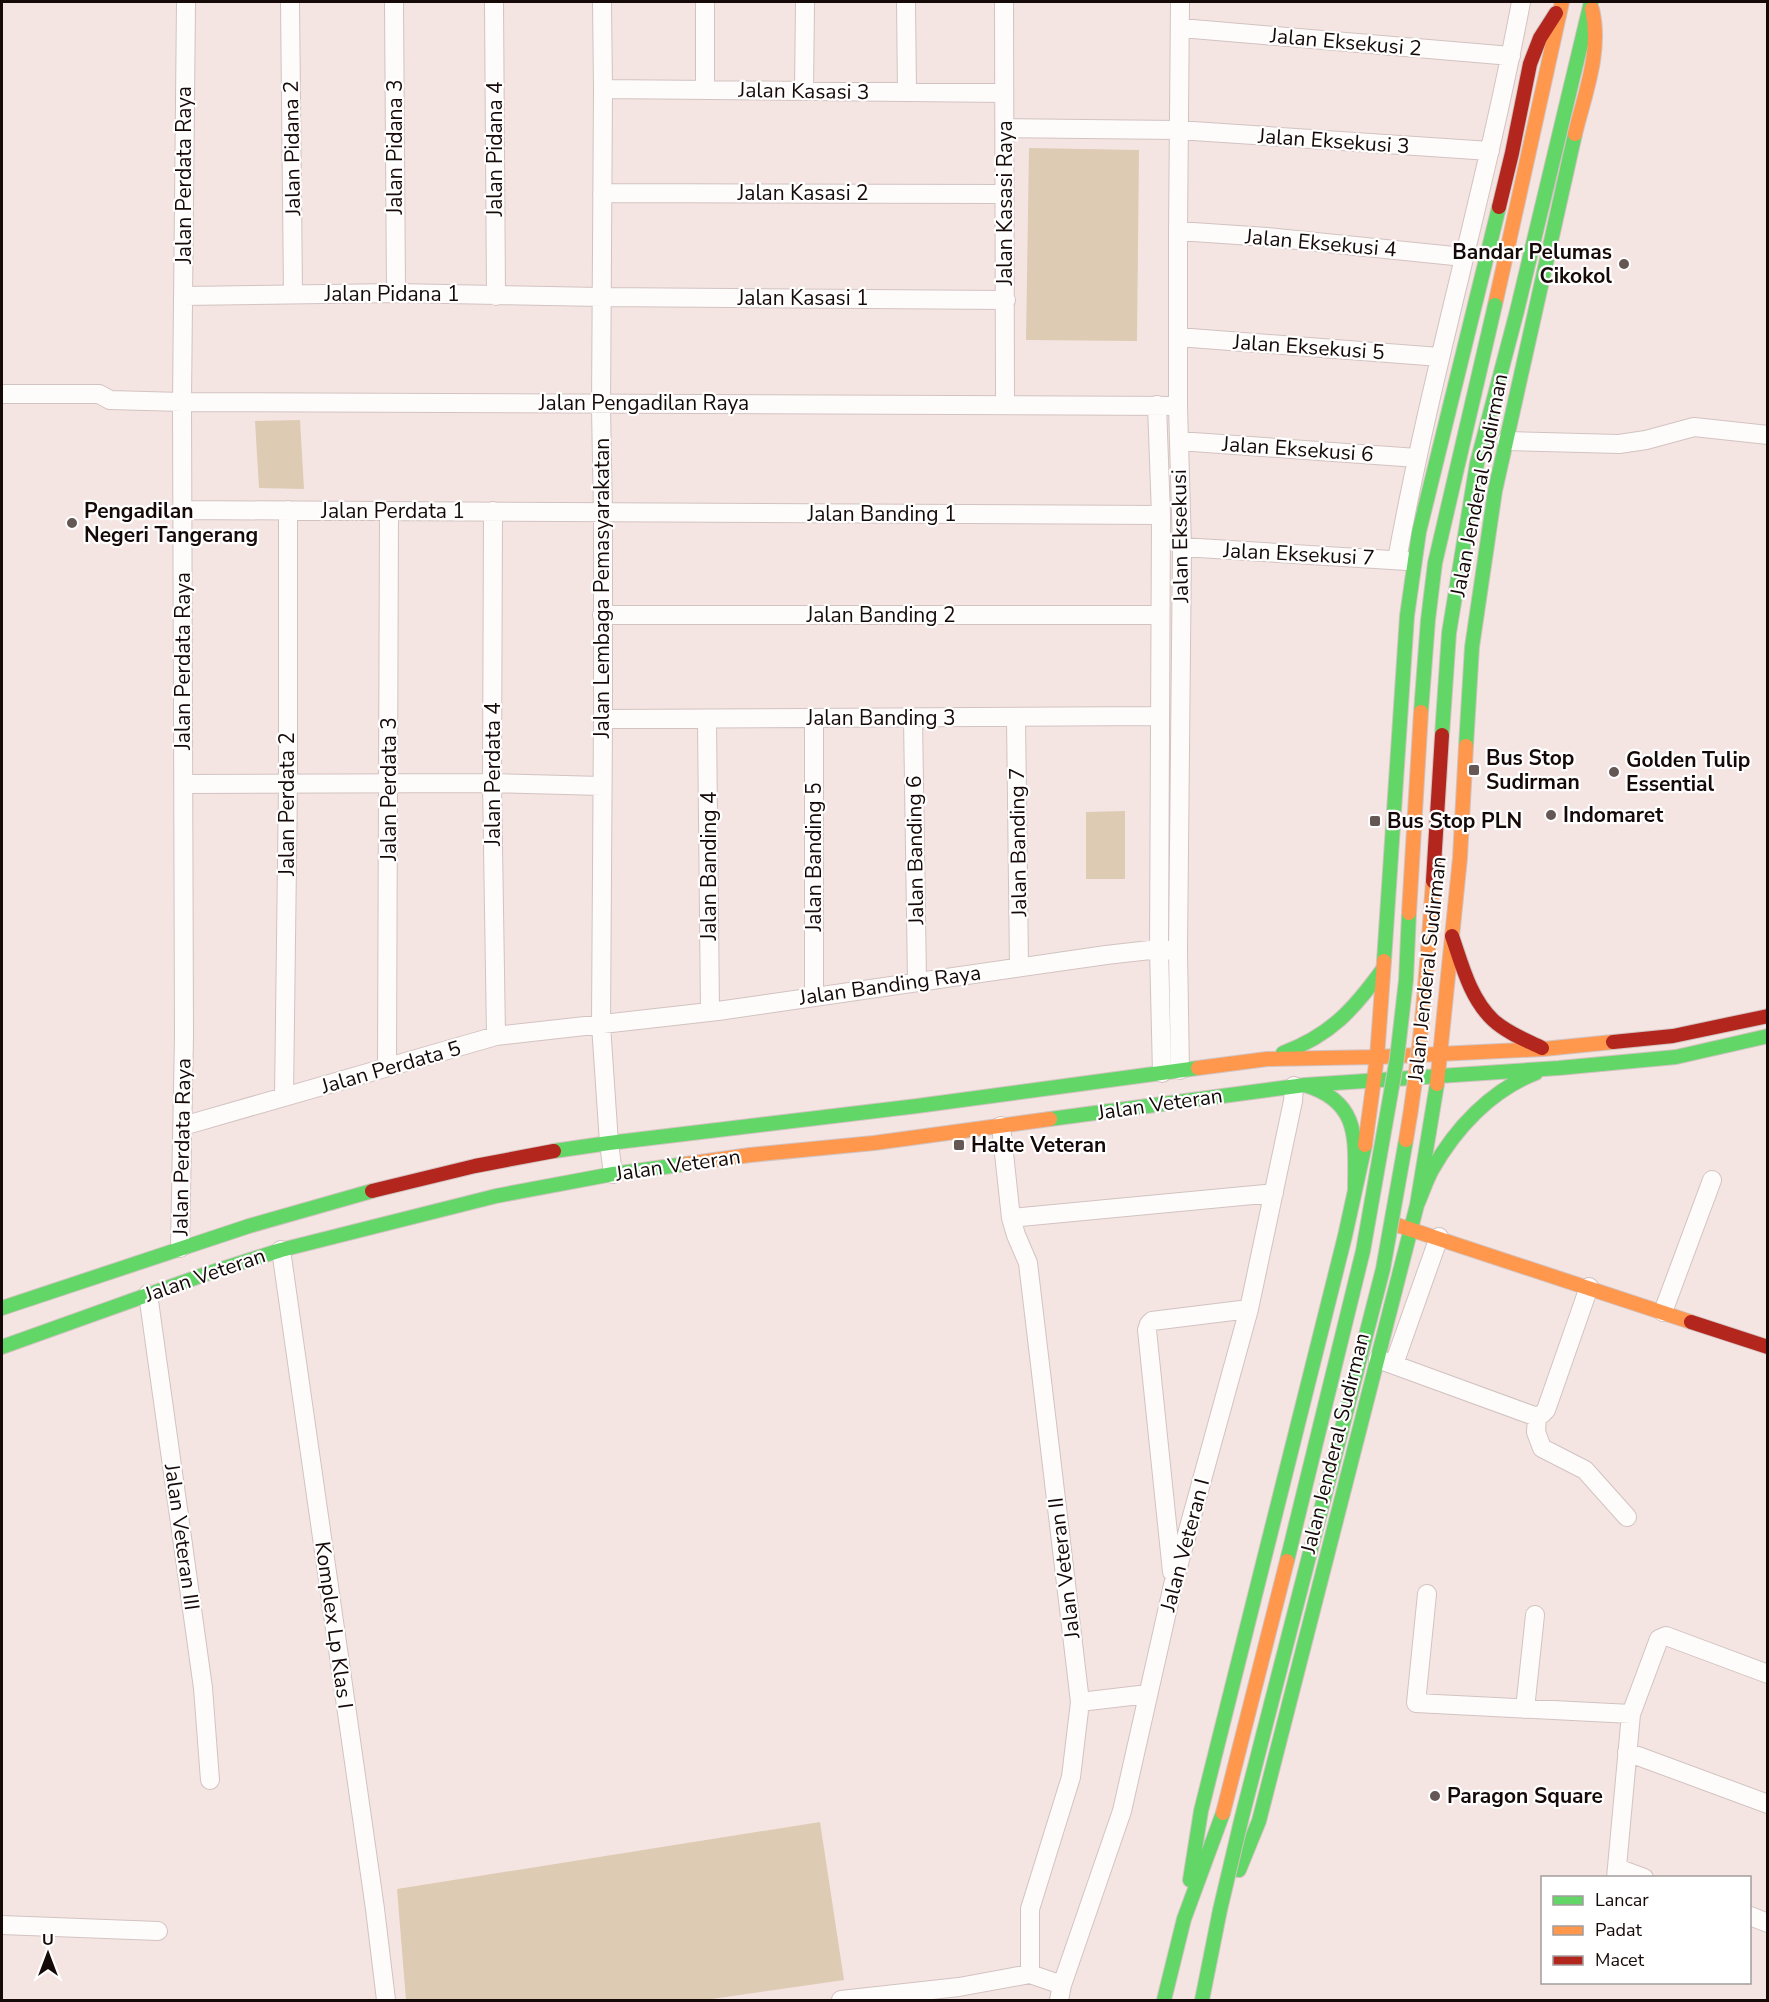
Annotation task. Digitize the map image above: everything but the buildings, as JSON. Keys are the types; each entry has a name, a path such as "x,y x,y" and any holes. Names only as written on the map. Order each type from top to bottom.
{"main road":[{"name":"Jalan Jenderal Sudirman","path":"1202,2001 1216,1925 1385,1257 1415,1088 1422,1023 1449,633 1477,463 1517,311 1591,2"},
{"name":"Jalan Jenderal Sudirman","path":"1216,1925 1259,1821 1386,1361 1417,1205 1440,1054 1460,858 1472,647 1495,490 1559,200 1596,49 1596,25 1591,2"},
{"name":"Jalan Jenderal Sudirman","path":"1164,2001 1186,1913 1201,1811 1366,1141 1377,1057 1407,616 1422,522 1512,153 1530,64 1540,38 1562,3"},
{"name":"Jalan Jenderal Sudirman","path":"1186,1913 1223,1813 1300,1512 1362,1251 1397,1058 1406,980 1417,756 1434,574 1562,3"},
{"path":"1391,855 1397,866 1405,873 1418,876 1443,872 1460,858"},
{"path":"1452,936 1470,988 1493,1020 1543,1049"},
{"path":"1267,1059 1306,1044 1336,1025 1352,1011 1383,969"},
{"name":"Jalan Veteran","path":"2,1308 249,1226 375,1190 475,1166 609,1143 920,1121 1171,1071 1267,1059 1377,1057 1543,1049 1673,1036 1767,1016"},
{"path":"1417,1205 1432,1171 1458,1131 1499,1094 1527,1076 1558,1068 1676,1057 1767,1036"},
{"name":"Jalan Veteran","path":"2,1347 148,1294 280,1250 496,1196 613,1174 750,1155 874,1143 920,1121 1001,1126 1299,1085 1558,1068"},
{"path":"1299,1085 1327,1094 1340,1103 1348,1114 1353,1131 1355,1189"},
{"path":"1350,1213 1411,1228 1767,1347"}],"street":[{"name":"Jalan Perdata Raya","path":"180,1248 183,1126 182,402 186,2"},
{"name":"Jalan Pidana 2","path":"290,2 293,294"},
{"name":"Jalan Pidana 3","path":"394,2 396,293"},
{"name":"Jalan Pidana 4","path":"494,2 496,296"},
{"name":"Jalan Lembaga Pemasyarakatan","path":"602,2 601,1025 613,1174"},
{"path":"705,2 705,90"},
{"path":"804,91 805,2"},
{"path":"906,2 907,92"},
{"name":"Jalan Kasasi Raya","path":"1004,2 1005,404"},
{"name":"Jalan Eksekusi","path":"1171,1071 1178,951 1182,547 1178,406 1180,2"},
{"path":"1397,560 1417,458 1490,151 1521,2"},
{"name":"Jalan Eksekusi 2","path":"1181,28 1511,56"},
{"name":"Jalan Kasasi 3","path":"603,89 1004,93"},
{"name":"Jalan Eksekusi 3","path":"1005,128 1178,130 1490,151"},
{"name":"Jalan Kasasi 2","path":"602,193 1004,194"},
{"path":"1477,206 1498,210"},
{"name":"Jalan Eksekusi 4","path":"1178,231 1267,237 1464,257"},
{"name":"Jalan Pidana 1","path":"183,296 396,293 601,297"},
{"name":"Jalan Kasasi 1","path":"601,297 1006,300"},
{"name":"Jalan Eksekusi 5","path":"1178,337 1440,357"},
{"name":"Jalan Pengadilan Raya","path":"2,394 99,394 110,400 182,402 1178,406"},
{"name":"Jalan Pengadilan Raya","path":"2,405 100,405 110,400"},
{"name":"Jalan Eksekusi","path":"1157,405 1161,515 1158,949 1171,1071"},
{"path":"1506,441 1619,444 1646,440 1694,427 1767,435"},
{"name":"Jalan Eksekusi 6","path":"1179,441 1417,458"},
{"name":"Jalan Perdata 1","path":"182,510 603,513"},
{"name":"Jalan Perdata 2","path":"284,1097 288,784 288,510"},
{"name":"Jalan Perdata 3","path":"387,1067 389,511"},
{"name":"Jalan Perdata 4","path":"493,512 492,783 496,1036"},
{"name":"Jalan Banding 1","path":"603,513 1161,515"},
{"name":"Jalan Eksekusi 7","path":"1182,547 1416,562"},
{"name":"Jalan Banding 2","path":"602,615 1160,615"},
{"name":"Jalan Banding 3","path":"603,719 1159,716"},
{"name":"Jalan Banding 7","path":"1017,717 1019,967"},
{"name":"Jalan Banding 6","path":"913,718 917,981"},
{"name":"Jalan Banding 5","path":"814,719 814,996"},
{"name":"Jalan Banding 4","path":"707,720 710,1012"},
{"path":"184,784 492,783 602,786"},
{"name":"Jalan Banding Raya","path":"601,1025 710,1012 917,981 1158,949 1178,951"},
{"name":"Jalan Perdata 5","path":"183,1126 496,1036 601,1025"},
{"name":"Jalan Veteran I","path":"1061,1993 1122,1811 1173,1585 1249,1309 1293,1101 1299,1085"},
{"name":"Jalan Veteran II","path":"1001,1126 1011,1218 1028,1263 1080,1702 1071,1777 1029,1909 1030,1974"},
{"path":"1664,1312 1712,1180"},
{"path":"1011,1218 1274,1193"},
{"path":"1439,1237 1386,1361 1537,1417"},
{"name":"Komplex Lp Klas I","path":"280,1250 375,1909 386,2001"},
{"path":"1537,1417 1546,1410 1589,1287"},
{"name":"Jalan Veteran III","path":"148,1294 203,1688 210,1780"},
{"path":"1173,1585 1147,1330 1152,1321 1249,1309"},
{"path":"1537,1417 1536,1432 1542,1448 1585,1470 1627,1517"},
{"path":"1427,1594 1416,1703 1631,1714"},
{"path":"1525,1709 1535,1615"},
{"path":"1633,1876 1617,1873 1631,1714 1659,1639 1666,1636 1767,1674"},
{"path":"1080,1702 1148,1694"},
{"path":"1627,1752 1767,1804"},
{"path":"1751,1917 1767,1923"},
{"path":"2,1925 158,1931"},
{"path":"841,2001 959,1987 1030,1974 1061,1993"}],"shaded area":[{"path":"1029,148 1139,150 1137,341 1026,340"},
{"path":"300,420 304,489 259,488 255,421"},
{"path":"1125,811 1125,879 1086,879 1086,812"},
{"path":"820,1822 844,1980 705,2000 406,2000 397,1889"}],"traffic: fast":[{"path":"1517,311 1591,2"},
{"path":"1466,746 1472,647 1495,491 1575,134"},
{"path":"1384,961 1407,616 1419,532 1499,207"},
{"path":"1421,712 1435,563 1495,305"},
{"path":"1442,735 1449,633 1477,463 1517,311"},
{"path":"1287,1561 1363,1251 1397,1058 1406,980 1409,913"},
{"path":"1283,1053 1315,1038 1340,1019 1383,969"},
{"path":"1050,1119 1305,1085 1559,1068 1676,1057 1768,1036"},
{"path":"554,1151 1198,1068"},
{"path":"1417,1205 1432,1170 1463,1126 1489,1100 1520,1080 1536,1073"},
{"path":"1239,1870 1259,1821 1417,1205 1437,1084"},
{"path":"1305,1085 1323,1092 1345,1112 1354,1139 1355,1189"},
{"path":"1220,1910 1383,1269 1406,1140"},
{"path":"1190,1880 1201,1811 1345,1236 1365,1145"},
{"path":"2,1347 206,1274 281,1250 496,1196 613,1174 686,1164"},
{"path":"2,1308 249,1226 372,1191"},
{"path":"1164,2000 1184,1919 1223,1813"},
{"path":"1202,2000 1220,1910"}],"traffic: slow":[{"path":"1495,305 1562,2"},
{"path":"1575,134 1594,56 1595,25 1592,9"},
{"path":"1409,913 1421,712"},
{"path":"1437,1084 1460,858 1466,746"},
{"path":"1406,1140 1420,1043 1433,881"},
{"path":"1365,1145 1377,1057 1384,961"},
{"path":"1198,1068 1267,1059 1377,1057 1543,1049 1613,1042"},
{"path":"686,1164 750,1155 874,1143 1050,1119"},
{"path":"1394,1224 1691,1322"},
{"path":"1223,1813 1287,1561"}],"traffic: jam":[{"path":"1499,207 1530,64 1540,38 1556,13"},
{"path":"1433,881 1442,735"},
{"path":"1452,936 1468,981 1485,1011 1504,1029 1542,1048"},
{"path":"1613,1042 1673,1036 1768,1016"},
{"path":"372,1191 475,1166 554,1151"},
{"path":"1691,1322 1768,1347"}],"place":[{"name":"Bandar Pelumas Cikokol","path":"1624,264"},
{"name":"Pengadilan Negeri Tangerang","path":"72,523"},
{"name":"Bus Stop Sudirman","path":"1474,770"},
{"name":"Golden Tulip Essential","path":"1614,772"},
{"name":"Indomaret","path":"1551,815"},
{"name":"Bus Stop PLN","path":"1375,821"},
{"name":"Halte Veteran","path":"959,1145"},
{"name":"Paragon Square","path":"1435,1796"}]}
